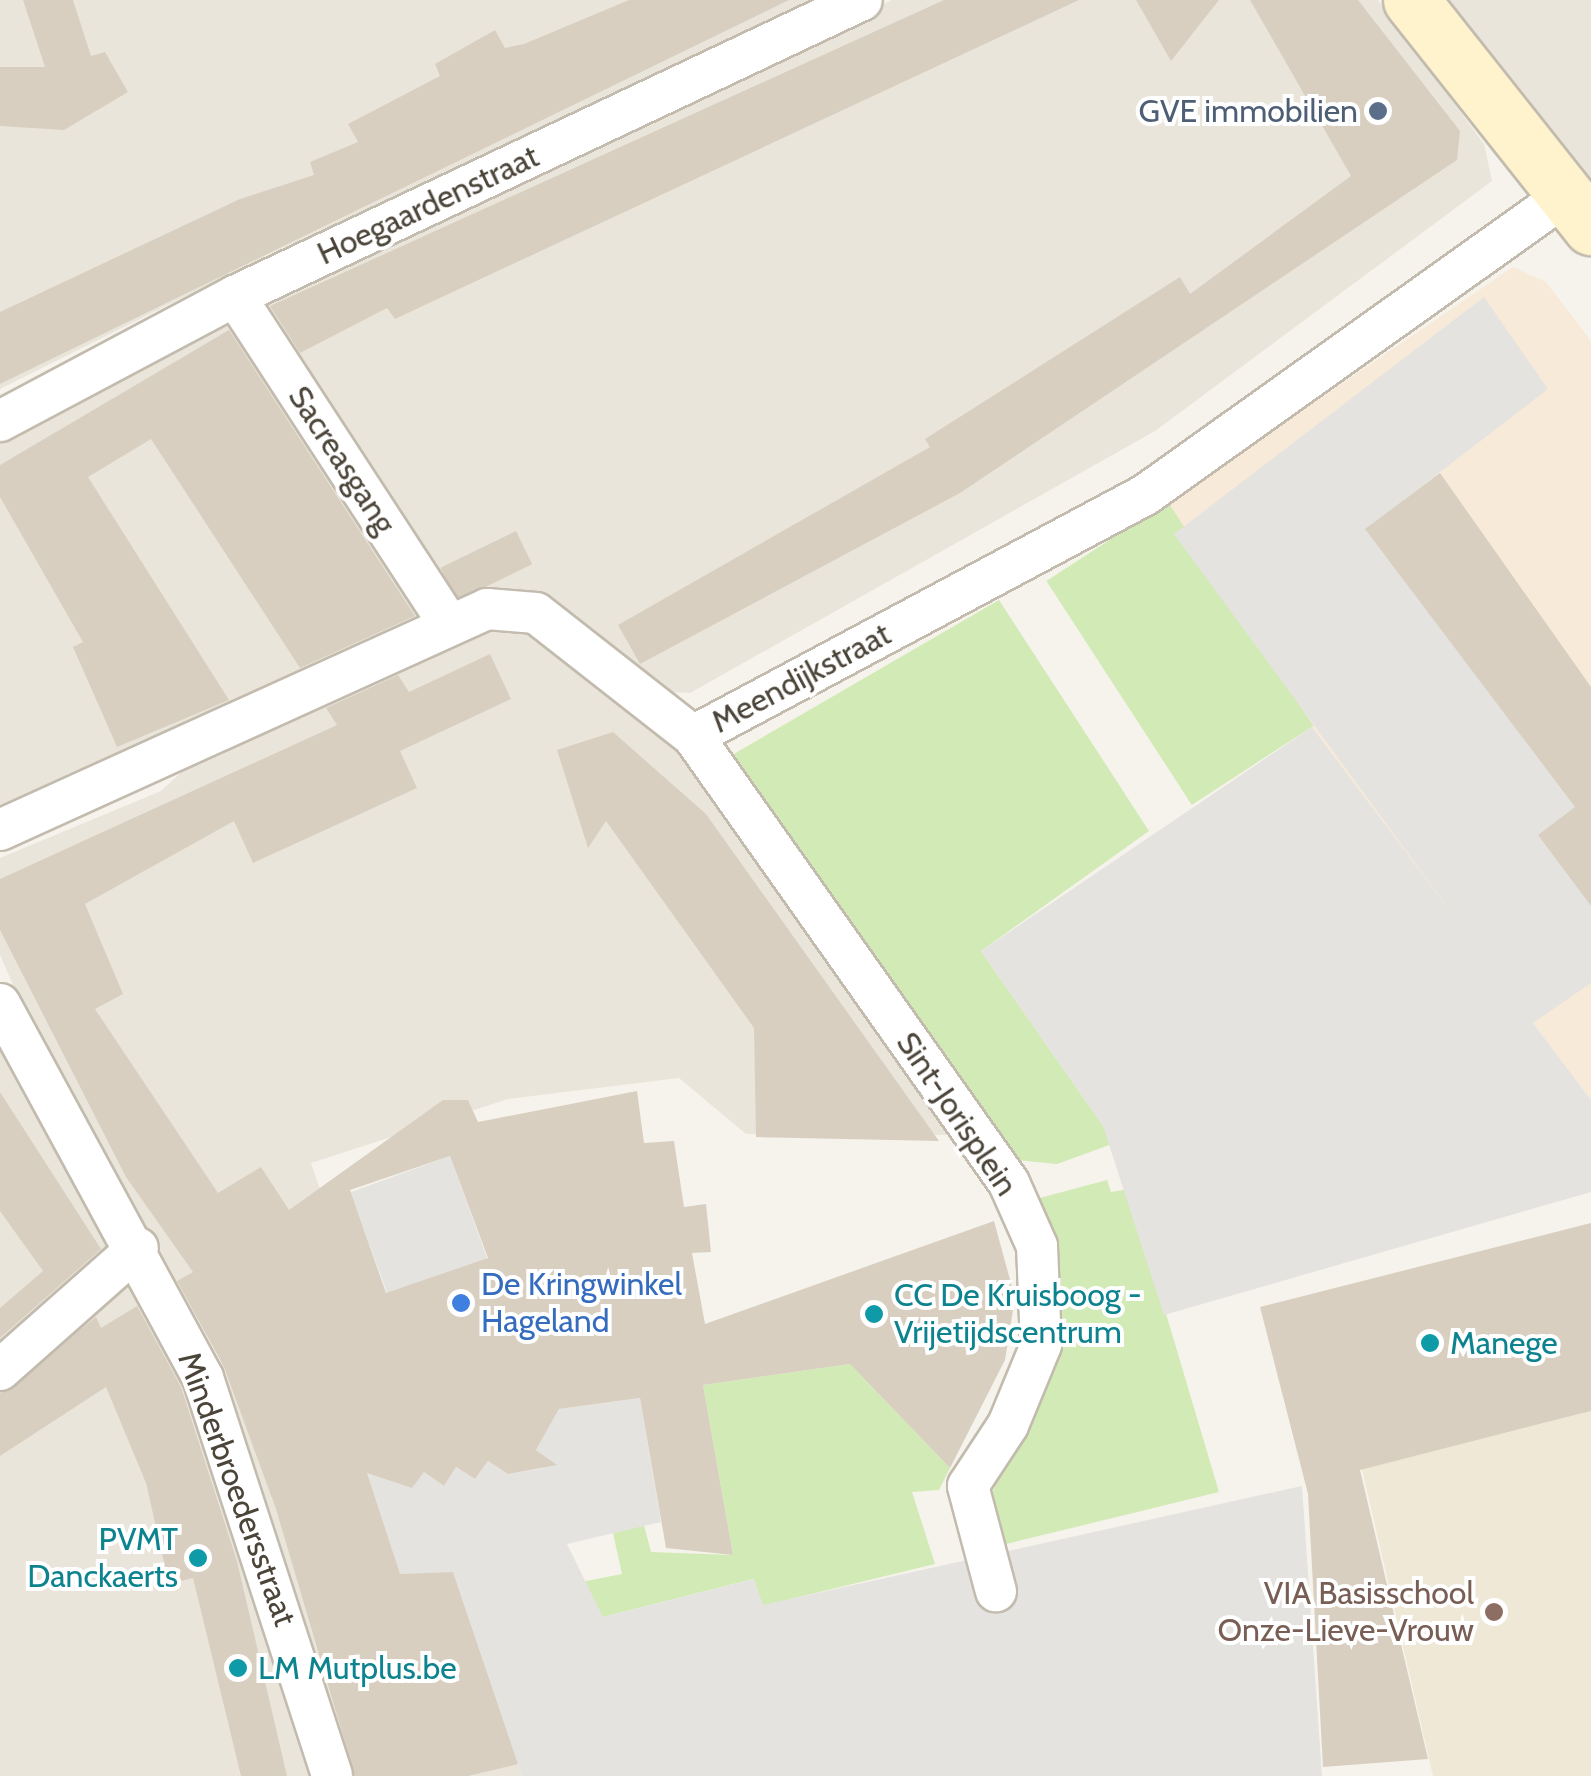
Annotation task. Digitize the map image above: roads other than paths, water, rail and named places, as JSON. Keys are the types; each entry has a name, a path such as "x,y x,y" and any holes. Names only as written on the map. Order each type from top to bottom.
{"street":[{"name":"Hoegaardenstraat","path":"0,421 234,296 862,0"},
{"path":"1411,0 1578,211"},
{"name":"Meendijkstraat","path":"0,830 487,609 536,613 693,736 1146,495 1578,211"},
{"name":"Sacreasgang","path":"234,296 449,624"},
{"name":"Sint-Jorisplein","path":"693,736 1008,1183 1037,1246 1041,1345 1008,1426 968,1486 996,1590"},
{"name":"Minderbroedersstraat","path":"0,1004 138,1248 209,1395 332,1776"},
{"path":"0,1370 138,1248"}],"place":[{"name":"GVE immobilien","path":"1378,111"},
{"name":"De Kringwinkel Hageland","path":"461,1303"},
{"name":"CC De Kruisboog - Vrijetijdscentrum","path":"874,1314"},
{"name":"Manege","path":"1430,1343"},
{"name":"PVMT Danckaerts","path":"198,1558"},
{"name":"VIA Basisschool Onze-Lieve-Vrouw","path":"1494,1612"},
{"name":"LM Mutplus.be","path":"238,1668"}]}
